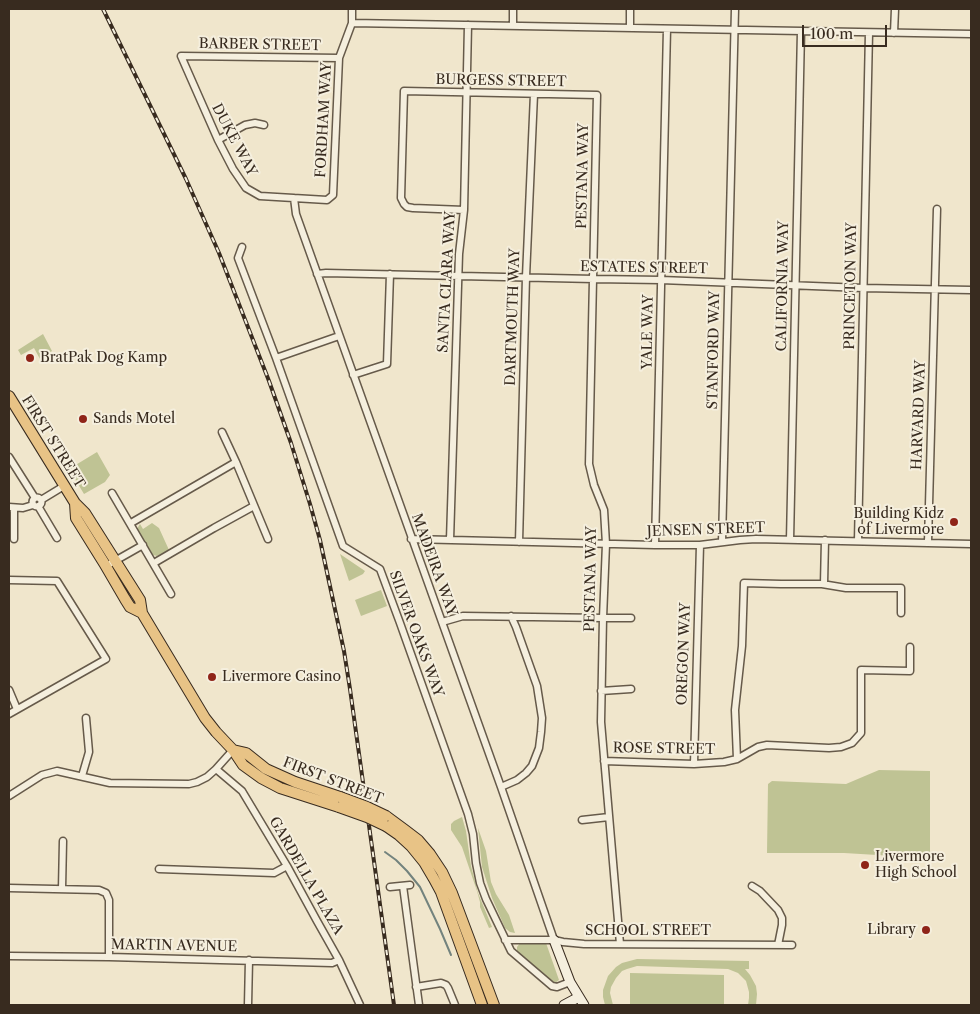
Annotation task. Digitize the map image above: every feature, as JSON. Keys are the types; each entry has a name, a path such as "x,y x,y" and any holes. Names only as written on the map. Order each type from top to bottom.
{"main road":[{"name":"FIRST STREET","path":"9,396 75,503 76,518 110,563 130,607 142,613 205,718 233,750 243,766 280,788 339,802 367,817 386,821 406,830 418,840 442,872 452,893 494,1005"},
{"name":"FIRST STREET","path":"386,821 424,862 441,892 482,1005"}],"street":[{"name":"FORDHAM WAY","path":"294,198 327,200 333,195 339,58 352,23 352,9"},
{"path":"513,9 513,26"},
{"path":"630,9 630,28"},
{"name":"STANFORD WAY","path":"722,542 734,9"},
{"path":"894,33 895,9"},
{"path":"352,23 971,34"},
{"name":"SANTA CLARA WAY","path":"450,540 459,254 464,210 468,25"},
{"name":"YALE WAY","path":"655,545 667,29"},
{"name":"CALIFORNIA WAY","path":"790,540 801,31"},
{"name":"PRINCETON WAY","path":"858,541 869,33"},
{"name":"BARBER STREET","path":"181,56 339,58"},
{"name":"DUKE WAY","path":"181,56 232,170 246,188 260,196 294,198"},
{"name":"BURGESS STREET","path":"464,210 413,208 407,207 404,204 401,198 404,91 597,95"},
{"name":"DARTMOUTH WAY","path":"519,542 526,277 534,94"},
{"name":"PESTANA WAY","path":"597,95 589,464 594,485 604,510 606,544 601,722 620,944"},
{"path":"218,140 245,125 256,123 264,125"},
{"name":"MADEIRA WAY","path":"294,198 296,214 317,274 554,940"},
{"name":"HARVARD WAY","path":"928,542 937,209"},
{"name":"SILVER OAKS WAY","path":"242,247 238,258 343,546 380,569 468,814 473,834 476,864 486,899 512,951 552,986 558,987 570,982"},
{"name":"ESTATES STREET","path":"317,274 459,275 971,290"},
{"path":"353,375 387,364 390,274"},
{"path":"276,358 339,336"},
{"path":"222,432 268,539"},
{"path":"9,457 57,538"},
{"path":"131,523 236,462"},
{"path":"14,539 12,507 23,508 64,486"},
{"path":"112,492 171,594"},
{"path":"154,563 254,506"},
{"name":"JENSEN STREET","path":"412,540 700,545 756,539 971,544"},
{"path":"824,584 825,540"},
{"path":"110,563 143,545"},
{"name":"OREGON WAY","path":"694,764 700,545"},
{"path":"9,580 57,581 106,659 9,714"},
{"path":"737,759 735,710 742,646 744,583 824,584 846,588 901,588 900,613"},
{"path":"442,622 463,616 632,618"},
{"path":"501,787 517,780 532,766 538,748 542,718 537,686 516,627 510,616"},
{"name":"ROSE STREET","path":"604,761 694,764 724,762 737,759 758,747 767,745 829,748 841,747 852,743 861,732 861,670 910,671 910,647"},
{"path":"9,690 17,709"},
{"path":"601,691 631,690"},
{"path":"82,776 89,752 86,718"},
{"path":"9,796 42,775 57,771 64,771 110,783 189,784 207,777 233,750"},
{"name":"GARDELLA PLAZA","path":"216,769 242,792 287,866 339,960 360,1005"},
{"path":"582,820 610,817"},
{"path":"62,889 63,841"},
{"path":"159,869 274,873 287,866"},
{"path":"390,887 407,885 418,1005"},
{"path":"752,886 760,891 778,910 782,918 778,945"},
{"path":"9,888 99,890 106,893 109,900 109,957"},
{"name":"SCHOOL STREET","path":"505,940 554,940 584,944 792,945"},
{"path":"554,940 570,982 581,1001 564,1005"},
{"name":"MARTIN AVENUE","path":"9,956 332,963 339,960"},
{"path":"248,1005 249,960"},
{"path":"416,987 446,985 455,1005"}],"green space":[{"path":"43,334 52,351 40,359 34,348 21,355 18,350"},
{"path":"97,452 110,475 105,482 84,494 69,469"},
{"path":"152,523 159,528 169,550 157,556 153,555 137,529 140,524 143,529"},
{"path":"340,554 365,571 363,574 349,581"},
{"path":"381,590 387,606 361,616 355,600"},
{"path":"879,770 930,771 930,855 927,858 844,853 767,853 768,784 772,781 846,784"},
{"path":"462,817 478,893 492,927 489,928 480,907 477,891 462,847 451,830 451,824"},
{"path":"478,828 486,851 491,882 509,915 515,933 505,928 492,898 482,867"},
{"path":"520,943 546,943 559,980 555,983 519,954 517,947"},
{"path":"637,959 749,961 749,969 745,969 756,986 756,1005 748,1005 749,992 746,981 738,973 728,969 637,966 622,971 616,978 610,993 613,1005 605,1005 603,990 608,976 622,963"},
{"path":"630,973 724,975 724,1005 630,1005"}],"waterway":[{"path":"385,852 396,860 420,887 451,955"}],"railway":[{"path":"103,9 186,179 219,253 269,381 310,504 320,540 344,651 394,1005"}],"place":[{"name":"BratPak Dog Kamp","path":"30,358"},
{"name":"Sands Motel","path":"83,419"},
{"name":"Building Kidz of Livermore","path":"954,522"},
{"name":"Livermore Casino","path":"212,677"},
{"name":"Livermore High School","path":"865,865"},
{"name":"Library","path":"926,930"}]}
